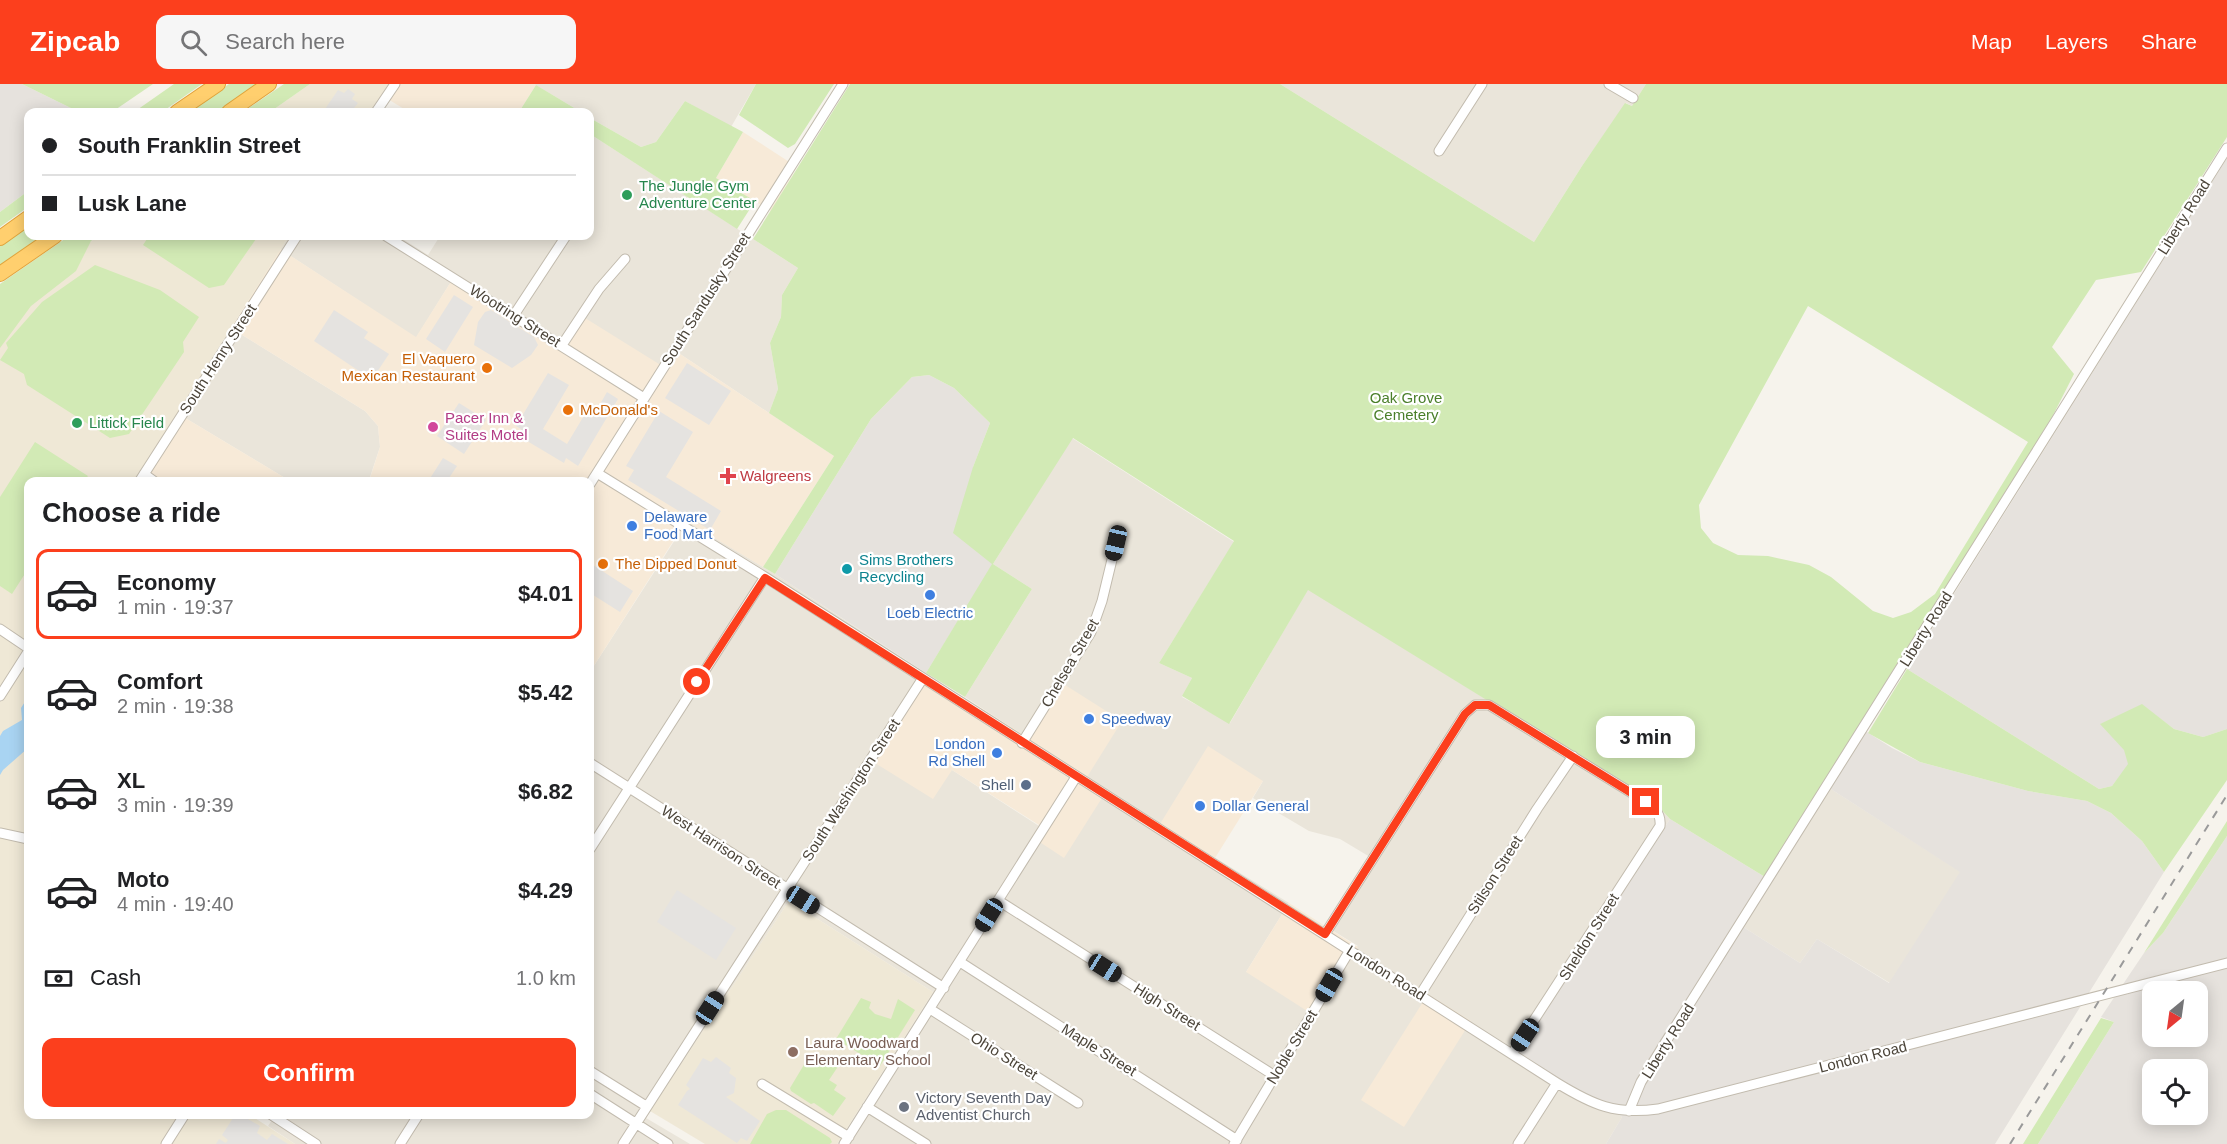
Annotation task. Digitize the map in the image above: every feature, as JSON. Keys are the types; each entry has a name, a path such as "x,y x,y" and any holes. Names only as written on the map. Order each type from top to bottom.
{"highway":[{"path":"183,108 218,84"},
{"path":"235,108 269,84"},
{"path":"0,238 24,221"},
{"path":"0,274 49,240"}],"street":[{"path":"379,108 395,84"},
{"name":"South Sandusky Street","path":"594,478 843,84"},
{"path":"1439,151 1482,84"},
{"path":"1609,84 1633,98"},
{"name":"Liberty Road","path":"1629,1111 1641,1082 1665,1043 2227,148"},
{"name":"South Henry Street","path":"142,477 294,240"},
{"name":"Wootring Street","path":"392,240 644,398"},
{"path":"514,315 563,240"},
{"path":"562,345 599,288 625,259"},
{"name":"London Road","path":"597,473 923,678 1557,1083 1600,1106 1629,1111 1658,1109 1690,1102 2227,963"},
{"name":"Chelsea Street","path":"1023,743 1091,632 1102,601 1116,543"},
{"path":"594,843 765,578"},
{"path":"0,629 24,647"},
{"path":"0,696 24,657"},
{"name":"South Washington Street","path":"623,1144 923,678"},
{"path":"1325,934 1469,708 1479,704 1489,705 1572,756"},
{"name":"Sheldon Street","path":"1512,1054 1658,830 1660,819 1656,810 1572,756"},
{"name":"Stilson Street","path":"1420,995 1572,756"},
{"name":"West Harrison Street","path":"594,766 944,987"},
{"path":"762,1084 846,1140 1076,777"},
{"path":"0,833 24,838"},
{"name":"High Street","path":"999,901 1275,1076"},
{"name":"Noble Street","path":"1236,1140 1350,950"},
{"name":"Maple Street","path":"960,962 1236,1140 1248,1144"},
{"name":"Ohio Street","path":"930,1009 1078,1103"},
{"path":"594,1074 646,1106"},
{"path":"1518,1144 1557,1083"},
{"path":"594,1097 668,1144"},
{"path":"867,1107 926,1144"},
{"path":"166,1144 182,1119"},
{"path":"278,1119 316,1144"},
{"path":"400,1144 416,1119"}],"shaded area":[{"path":"0,84 22,84 71,108 24,108 24,194 0,212"},
{"path":"310,84 391,84 375,108 276,108"},
{"path":"391,84 536,85 522,108 402,108 383,96"},
{"path":"534,84 756,84 731,127 685,101 656,142 641,147 594,120 594,108 574,108"},
{"path":"1280,84 1646,84 1632,106 1626,103 1582,166 1534,242"},
{"path":"348,89 355,94 352,99 358,103 354,108 326,108 338,90 344,93"},
{"path":"743,132 797,167 771,211 716,178"},
{"path":"594,137 798,268 782,295 781,317 770,343 778,389 769,413 677,352 667,369 557,345 452,280 416,338 280,249 286,240 404,240 428,255 437,240 594,240"},
{"path":"2227,158 2227,729 2203,737 2174,729 2142,705 2101,724 2125,750 2129,764 2112,786 2099,789 1907,669"},
{"path":"93,240 286,240 137,477 24,477 24,1119 256,1119 295,1144 0,1144 0,303"},
{"path":"280,249 416,337 452,280 558,344 577,313 667,369 677,352 834,456 763,567 686,521 594,666 594,477 370,477 380,447 378,426 365,411 231,328"},
{"path":"454,295 473,307 445,352 426,339"},
{"path":"334,310 368,332 364,338 389,354 377,372 370,368 365,375 314,341"},
{"path":"491,310 534,337 538,345 531,355 512,368 474,345 478,322 485,312"},
{"path":"231,328 365,411 378,426 380,447 370,477 283,477 177,413"},
{"path":"687,363 731,391 709,425 665,398"},
{"path":"548,373 569,385 543,429 567,444 585,414 592,418 607,392 618,399 578,466 566,458 564,463 517,435 521,429 516,426"},
{"path":"929,375 954,388 990,423 973,467 993,564 926,673 775,574 871,419 912,377"},
{"path":"459,403 486,420 464,454 437,436"},
{"path":"659,411 693,432 666,477 721,511 710,530 628,480 634,470 626,466"},
{"path":"177,413 283,477 136,477"},
{"path":"1072,438 1234,542 1159,663 1192,678 1182,697 1230,723 1308,589 1657,805 1670,819 1519,1053 1622,1117 1606,1144 837,1144 933,992 789,901 646,1118 690,1144 295,1144 268,1126 273,1119 594,1119 594,666 687,521 775,574 930,676 875,762 952,770 1039,826 1107,790 965,697 1032,589 993,564","holes":["1263,781 1253,798 1309,831 1340,839 1370,857 1327,927 1358,946 1246,972 1289,903 1160,824"]},
{"path":"443,458 457,466 450,477 431,477"},
{"path":"594,566 633,591 620,612 594,596"},
{"path":"930,676 1027,737 1062,683 1122,721 1087,777 1107,790 1064,858 1032,837 1039,825 952,770 933,799 875,763"},
{"path":"1859,727 1920,762 2028,791 2087,801 2111,813 2142,841 2164,872 1995,1144 1606,1144 1622,1117 1518,1053 1670,819 1765,877 1737,923 1800,963 1817,939 1889,983 1960,872 1823,784"},
{"path":"1208,746 1263,781 1215,858 1160,824"},
{"path":"1823,784 1961,872 1890,983 1817,939 1800,963 1737,923"},
{"path":"2227,836 2227,1144 2038,1144 2114,1022 2101,1017 2144,953 2163,933"},
{"path":"677,890 736,928 716,960 657,922"},
{"name":"Laura Woodward Elementary School","path":"789,901 933,992 837,1144 705,1144 650,1111"},
{"path":"1289,903 1358,947 1315,1016 1246,972"},
{"path":"1428,994 1471,1021 1404,1127 1361,1100"},
{"path":"716,1057 731,1068 729,1073 736,1078 734,1093 726,1097 760,1121 747,1141 741,1138 737,1143 678,1105 690,1089 686,1085 703,1058 711,1062"},
{"path":"232,1119 248,1119 260,1126 257,1133 267,1140 272,1134 288,1144 216,1144 219,1139 226,1143 228,1140 222,1135"}],"green space":[{"path":"22,84 153,84 118,108 71,108"},
{"path":"174,84 202,84 168,108 140,108"},
{"path":"229,84 258,84 223,108 195,108"},
{"path":"284,84 310,84 276,108 249,108"},
{"path":"756,84 834,84 795,144 788,148 739,115"},
{"name":"Oak Grove Cemetery","path":"850,84 1280,84 1534,242 1625,103 1632,106 1646,84 2227,84 2227,137 2141,272 2096,280 2052,347 2074,374 2043,435 1765,877 1670,819 1657,805 1308,590 1229,724 1182,696 1192,678 1159,663 1234,541 1073,438 993,564 1032,589 965,697 926,673 992,564 953,533 973,467 990,423 954,388 929,375 912,377 871,419 775,574 763,567 834,456 769,413 778,389 770,343 781,317 782,295 798,268 753,239","holes":["1808,306 2028,442 1935,594 1911,612 1893,618 1873,611 1831,577 1809,565 1768,556 1738,555 1713,543 1701,528 1699,505"]},
{"path":"536,85 574,108 522,108"},
{"path":"685,101 743,132 716,178 755,201 737,229 594,137 594,120 641,147 656,142"},
{"path":"24,194 24,210 0,227 0,212"},
{"path":"24,229 24,240 36,240 0,265 0,246"},
{"path":"63,240 93,240 76,271 31,306 0,348 0,284"},
{"path":"146,240 255,240 224,285 209,288 143,245"},
{"path":"95,265 160,290 199,317 183,342 184,352 129,434 110,438 27,385 24,374 0,360 8,348 6,343 42,302"},
{"path":"35,442 88,476 24,477 24,575 12,594 0,586 0,497"},
{"path":"1907,669 2099,789 2112,786 2128,764 2124,750 2100,724 2142,704 2174,729 2203,737 2227,729 2227,780 2164,872 2142,841 2111,813 2087,801 2028,791 1920,762 1868,733"},
{"path":"2227,821 2227,836 2163,933 2144,953"},
{"path":"861,998 871,1002 869,1008 875,1014 891,1019 898,999 915,1010 880,1066 836,1039"},
{"path":"2101,1018 2114,1022 2038,1144 2023,1144"},
{"path":"811,1053 828,1064 833,1056 841,1062 829,1080 837,1085 834,1090 846,1098 833,1116 791,1091 790,1088"},
{"path":"776,1110 786,1110 830,1138 832,1142 830,1144 750,1144 767,1114"}],"water":[{"path":"24,703 24,752 0,775 0,736 3,731 22,720 21,708"}],"railway":[{"path":"2010,1144 2227,795"}],"place":[{"name":"The Jungle Gym Adventure Center","path":"627,195"},
{"name":"El Vaquero Mexican Restaurant","path":"487,368"},
{"name":"McDonald's","path":"568,410"},
{"name":"Littick Field","path":"77,423"},
{"name":"Pacer Inn & Suites Motel","path":"433,427"},
{"name":"Walgreens","path":"728,476"},
{"name":"Delaware Food Mart","path":"632,526"},
{"name":"The Dipped Donut","path":"603,564"},
{"name":"Sims Brothers Recycling","path":"847,569"},
{"name":"Loeb Electric","path":"930,595"},
{"name":"Speedway","path":"1089,719"},
{"name":"London Rd Shell","path":"997,753"},
{"name":"Shell","path":"1026,785"},
{"name":"Dollar General","path":"1200,806"},
{"name":"Laura Woodward Elementary School","path":"793,1052"},
{"name":"Victory Seventh Day Adventist Church","path":"904,1107"}],"route":[{"path":"697,682 765,578 1325,934 1465,714 1475,705 1489,705 1646,802"}]}
